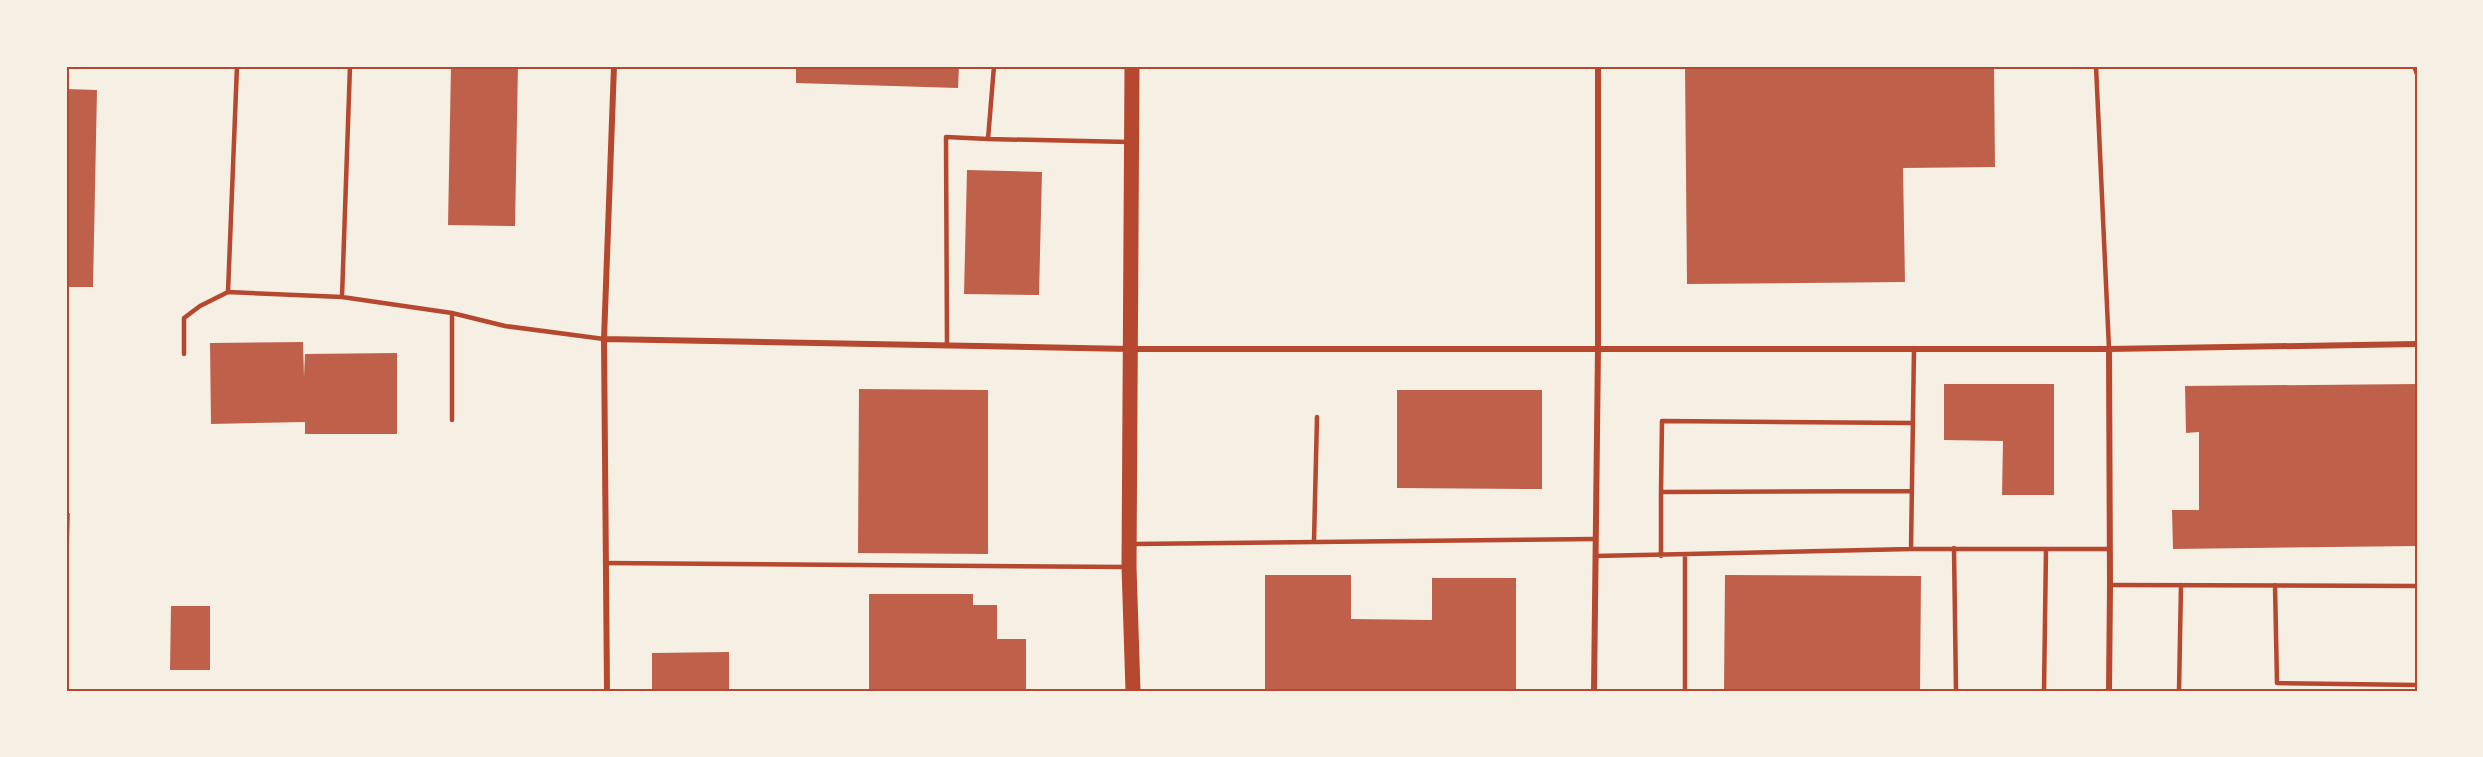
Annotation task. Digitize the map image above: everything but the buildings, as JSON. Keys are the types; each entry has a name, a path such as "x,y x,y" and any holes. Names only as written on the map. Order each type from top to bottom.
{"main road":[{"path":"1132,66 1129,567 1133,691"}],"street":[{"path":"607,691 604,339 614,66"},
{"path":"1594,691 1598,348 1598,66"},
{"path":"604,339 1130,349 2109,349 2417,344"},
{"path":"2109,349 2109,691"}],"lane":[{"path":"228,292 237,66"},
{"path":"342,297 350,66"},
{"path":"988,139 994,66"},
{"path":"2096,66 2109,349"},
{"path":"2414,66 2417,74"},
{"path":"947,346 946,137 1131,142"},
{"path":"184,354 184,318 200,306 228,292 342,297 452,313 505,326 604,339"},
{"path":"452,313 452,420"},
{"path":"1911,549 1910,491 1914,348"},
{"path":"1314,541 1317,417"},
{"path":"1660,556 1662,422 1912,423"},
{"path":"1661,492 1910,491"},
{"path":"1129,544 1595,539"},
{"path":"1595,556 1954,548 2110,549"},
{"path":"1954,548 1956,691"},
{"path":"2044,691 2046,549"},
{"path":"1685,555 1685,691"},
{"path":"605,563 1129,567"},
{"path":"2110,585 2417,586"},
{"path":"2179,691 2181,585"},
{"path":"2275,585 2277,691"},
{"path":"2277,683 2417,685"}]}
